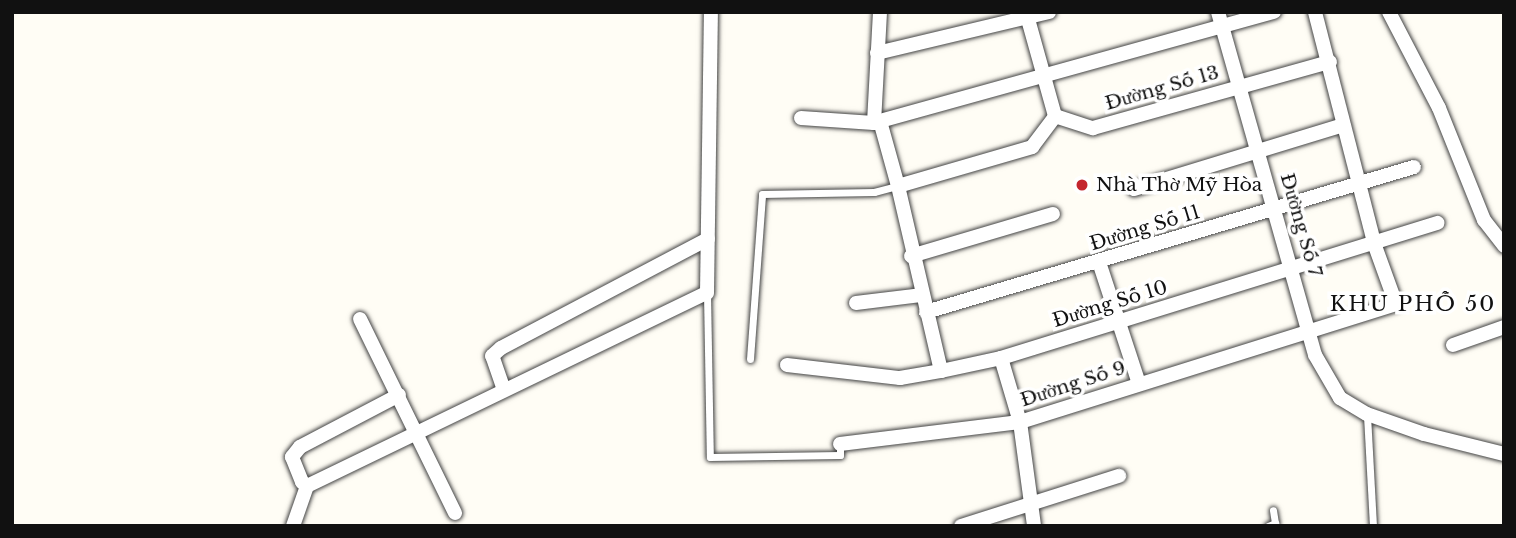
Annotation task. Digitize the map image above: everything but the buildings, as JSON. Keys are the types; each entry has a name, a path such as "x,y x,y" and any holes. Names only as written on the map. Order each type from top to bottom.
{"street":[{"path":"293,526 307,486 707,293 711,12"},
{"path":"880,12 877,122 898,186 911,256 941,371"},
{"path":"877,53 1027,15 1049,12"},
{"name":"Đường Số 7","path":"1218,12 1312,330 1315,355 1340,398 1367,414 1504,454"},
{"path":"801,118 877,122 1274,12"},
{"path":"1315,12 1330,62 1343,125 1375,246"},
{"path":"1389,12 1438,108 1484,220 1504,246"},
{"path":"898,186 1032,147 1055,116 1027,15"},
{"name":"Đường Số 13","path":"1055,116 1093,128 1330,62"},
{"path":"1134,189 1343,125"},
{"name":"Đường Số 11","path":"926,312 1415,167"},
{"path":"911,256 1053,214"},
{"name":"Đường Số 10","path":"787,365 900,379 1001,358 1117,321 1375,246 1438,223"},
{"path":"504,390 492,356 501,348 708,239"},
{"name":"Đường Số 9","path":"840,443 1020,422 1396,304 1375,246"},
{"path":"1099,262 1139,384"},
{"path":"856,303 921,295"},
{"path":"360,319 455,513"},
{"path":"1453,345 1504,327"},
{"path":"1001,358 1020,422 1034,526"},
{"path":"307,486 294,472 292,457 300,447 399,395"},
{"path":"961,526 1119,476"}],"lane":[{"path":"750,359 762,194 874,192 898,186"},
{"path":"707,293 710,457 840,455 840,443"},
{"path":"1367,414 1373,526"},
{"path":"1268,526 1275,523 1273,510"}],"place":[{"name":"Nhà Thờ Mỹ Hòa","path":"1082,185"}],"district":[{"name":"KHU PHỐ 50","path":"1413,304"}]}
